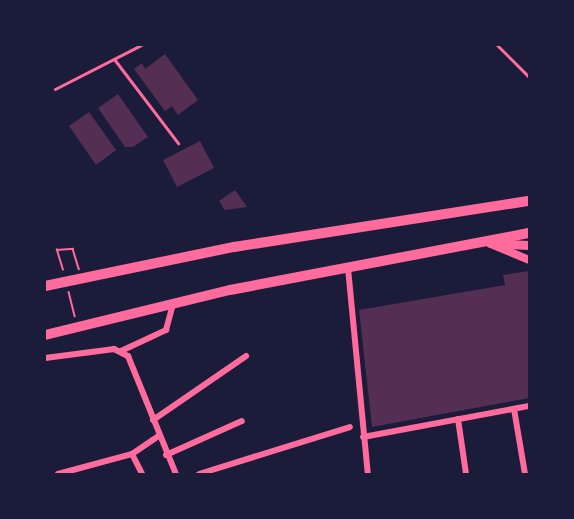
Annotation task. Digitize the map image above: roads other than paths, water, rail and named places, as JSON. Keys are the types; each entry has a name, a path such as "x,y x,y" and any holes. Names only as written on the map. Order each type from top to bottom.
{"highway":[{"path":"45,286 81,276 529,201"},
{"path":"45,335 174,304 348,268 490,243 529,233"}],"main road":[{"path":"490,243 529,245"}],"street":[{"path":"490,243 529,260"},
{"path":"348,268 368,474"},
{"path":"45,358 121,351 166,330 174,304"},
{"path":"121,351 176,474"},
{"path":"153,420 246,356"},
{"path":"363,437 529,406"},
{"path":"514,409 525,474"},
{"path":"458,419 466,474"},
{"path":"166,455 242,421"},
{"path":"199,474 350,427"},
{"path":"58,474 132,454 159,436"},
{"path":"132,454 142,474"}],"lane":[{"path":"55,89 141,45"},
{"path":"497,45 529,77"},
{"path":"114,59 178,143"}]}
